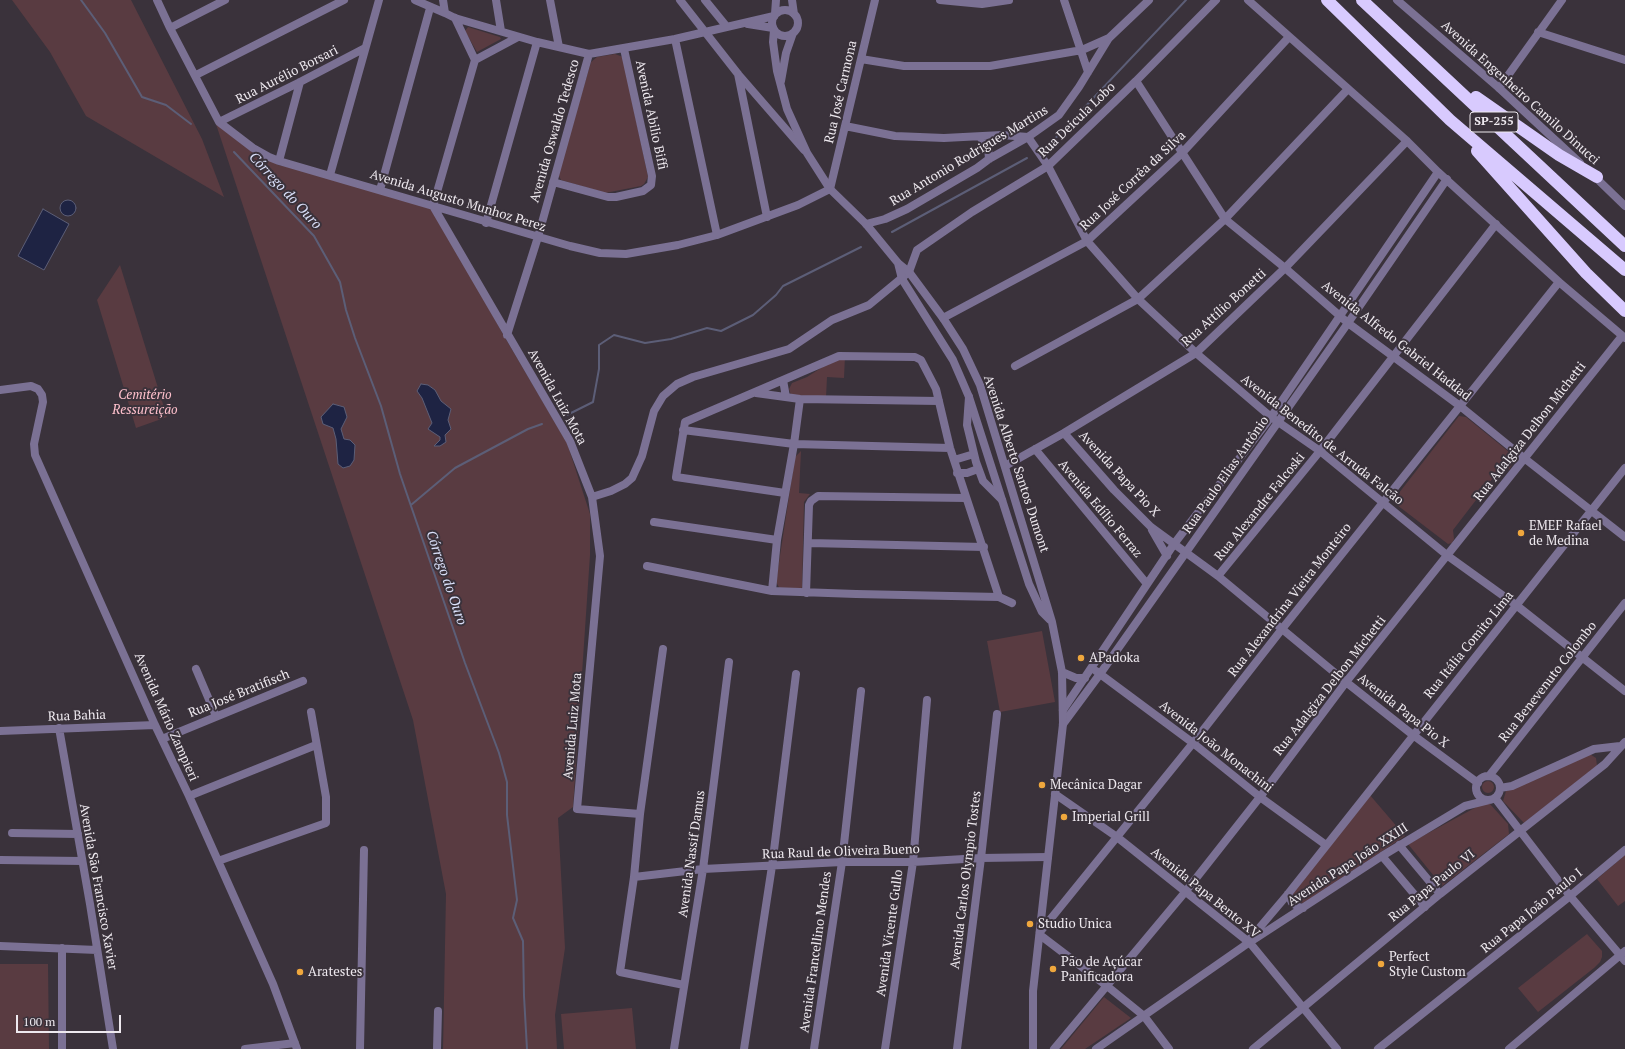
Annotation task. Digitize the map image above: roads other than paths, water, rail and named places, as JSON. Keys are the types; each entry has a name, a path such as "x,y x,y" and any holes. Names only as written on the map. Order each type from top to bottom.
{"highway":[{"name":"SP-255","path":"1327,0 1450,120 1625,270"},
{"name":"SP-255","path":"1362,0 1625,246"},
{"path":"1443,75 1559,155 1596,177"},
{"path":"1450,120 1586,273 1625,311"}],"street":[{"name":"Avenida Augusto Munhoz Perez","path":"157,0 219,122 253,148 279,161 330,175 486,223 600,253 626,254 678,245 717,236 798,205 830,189"},
{"path":"170,28 226,0"},
{"path":"196,75 344,0"},
{"path":"330,175 379,0"},
{"path":"415,0 430,8 445,12 455,18 518,37 589,54 624,49 706,32 774,15 783,10 787,10 794,14"},
{"path":"443,0 445,12"},
{"path":"496,0 501,31"},
{"path":"550,0 559,47"},
{"path":"680,0 738,74 807,153"},
{"path":"705,0 727,27"},
{"path":"773,29 772,22 776,0"},
{"path":"745,23 773,29 780,35 785,36 793,33 798,26 792,0"},
{"name":"Rua José Carmona","path":"830,189 875,0"},
{"path":"940,0 982,4 1009,0"},
{"path":"1064,0 1082,50 1088,72"},
{"name":"Rua Antonio Rodrigues Martins","path":"866,224 886,219 907,209 1028,137 1059,115 1109,38 1149,0"},
{"name":"Rua Deicula Lobo","path":"909,272 917,250 972,212 1048,166 1136,81 1216,0"},
{"path":"1248,0 1407,141 1438,172 1559,282 1624,337"},
{"name":"Avenida Engenheiro Camilo Dinucci","path":"1397,0 1498,88 1596,177 1625,206"},
{"path":"1498,88 1562,0"},
{"path":"380,190 430,8"},
{"path":"433,206 475,60 455,18"},
{"name":"Avenida Alberto Santos Dumont","path":"773,29 774,57 780,84 787,109 807,153 830,189 866,224 898,263 909,272 943,318 963,349 977,379 993,424 1052,622 1062,672 1064,710 1034,991 1032,1033 1033,1049"},
{"path":"1538,32 1625,60"},
{"name":"Avenida Alberto Santos Dumont","path":"780,84 786,53 793,33"},
{"path":"475,60 518,37"},
{"name":"Rua José Corrêa da Silva","path":"943,318 1087,241 1182,153 1289,37"},
{"path":"861,59 904,66 990,66 1082,50 1109,38"},
{"path":"675,39 717,236"},
{"path":"486,223 537,42"},
{"name":"Rua Aurélio Borsari","path":"219,122 365,48"},
{"name":"Avenida Abilio Biffi","path":"553,182 608,197 616,197 643,191 651,185 652,178 624,49"},
{"name":"Avenida Oswaldo Tedesco","path":"507,335 538,237 589,54"},
{"path":"738,74 767,217"},
{"name":"Avenida Alfredo Gabriel Haddad","path":"1136,81 1225,219 1286,268 1348,323 1460,406 1625,537"},
{"path":"279,161 300,82"},
{"path":"1015,366 1138,299 1225,219 1348,89"},
{"path":"846,126 896,136 944,138 1002,135 1028,137"},
{"path":"980,137 988,147 989,159"},
{"name":"Avenida Benedito de Arruda Falcão","path":"1028,137 1048,166 1087,241 1138,299 1196,353 1270,417 1320,451 1448,556 1516,605 1625,691"},
{"name":"Rua Attílio Bonetti","path":"957,473 993,473 1064,433 1196,353 1286,268 1407,141"},
{"name":"Rua Paulo Elias Antônio","path":"1064,710 1174,544 1270,417 1438,172"},
{"name":"Rua Paulo Elias Antônio","path":"1063,724 1348,323 1447,179"},
{"name":"Avenida Luiz Mota","path":"433,206 570,441 592,497 600,556 578,809 640,814"},
{"name":"Rua Alexandre Falcoski","path":"1218,576 1320,451 1496,224"},
{"name":"Avenida Alberto Santos Dumont","path":"898,263 902,279 953,360 969,397 1029,584 1042,612 1052,622"},
{"path":"592,497 611,491 625,484 632,478 642,456 654,411 663,396 677,384 693,377 789,349 832,320 869,305 909,272"},
{"name":"Rua Alexandrina Vieira Monteiro","path":"1040,933 1559,282"},
{"name":"Rua Adalgiza Delbon Michetti","path":"1054,1049 1186,891 1346,682 1448,556 1524,458 1624,337"},
{"path":"786,494 676,477 685,422 839,356 915,357 921,360 936,389 957,473 984,547 999,597"},
{"path":"783,380 786,397"},
{"name":"Avenida Mário Zampieri","path":"0,390 29,386 36,388 41,393 43,402 34,438 35,455 155,725 189,796 273,984 296,1046"},
{"path":"755,393 800,398 939,401"},
{"path":"969,397 967,414 968,433 979,472 1002,500"},
{"path":"772,591 777,540 786,494 800,398"},
{"path":"968,433 993,424"},
{"path":"683,430 794,444 950,448"},
{"name":"Avenida Papa Pio X","path":"1064,433 1114,490 1151,527 1218,576 1346,682 1477,786"},
{"name":"Avenida Edílio Ferraz","path":"1034,449 1147,584"},
{"path":"954,460 974,454"},
{"name":"Rua Itália Comito Lima","path":"1247,943 1288,894 1625,468"},
{"path":"806,593 809,543 809,505 811,501 818,496 966,498"},
{"path":"654,522 777,540"},
{"path":"1151,527 1166,556"},
{"path":"809,543 984,547"},
{"path":"646,566 772,591 999,597 1012,603"},
{"name":"Rua Benevenuto Colombo","path":"1489,776 1625,603"},
{"path":"663,649 640,814 634,877 620,972 684,985"},
{"name":"Avenida Nassif Damus","path":"674,1049 703,869 729,662"},
{"name":"Avenida João Monachini","path":"1092,668 1326,845"},
{"path":"196,669 216,716"},
{"path":"1062,672 1076,678 1085,678"},
{"path":"744,1049 772,866 796,674"},
{"name":"Rua José Bratifisch","path":"162,739 303,681"},
{"name":"Avenida Francellino Mendes","path":"814,1049 842,862 861,691"},
{"name":"Avenida Vicente Gullo","path":"885,1049 913,862 927,700"},
{"path":"218,861 326,823 326,796 311,712"},
{"name":"Avenida Carlos Olympio Tostes","path":"957,1049 997,714"},
{"name":"Rua Bahia","path":"0,731 155,725"},
{"name":"Avenida São Francisco Xavier","path":"59,728 78,834 112,1049"},
{"path":"1500,788 1512,786 1594,749 1623,744"},
{"name":"Rua Papa Paulo VI","path":"1253,1049 1440,894 1605,764 1623,744"},
{"path":"189,796 316,745"},
{"path":"1492,799 1500,792 1496,779 1489,776 1482,778 1477,786 1482,798 1492,799 1520,831 1570,896 1623,955 1509,1049"},
{"name":"Avenida Papa João XXIII","path":"1466,806 1477,786"},
{"name":"Avenida Papa Bento XV","path":"1055,794 1117,837 1186,891 1247,943 1303,1007 1337,1049"},
{"name":"Avenida Papa João XXIII","path":"1096,1049 1247,943 1399,845 1466,806 1492,799"},
{"path":"12,833 78,834"},
{"path":"1399,845 1440,894"},
{"path":"360,1049 364,850"},
{"name":"Rua Papa João Paulo I","path":"1378,1049 1570,896 1625,850"},
{"path":"1382,856 1424,907"},
{"name":"Rua Raul de Oliveira Bueno","path":"634,877 703,869 842,862 913,862 981,858 1048,857"},
{"path":"0,860 82,861"},
{"path":"1288,894 1292,903 1303,908"},
{"path":"1040,933 1144,1016 1169,1049"},
{"path":"0,946 97,950"},
{"path":"62,948 62,1049"},
{"path":"437,1049 438,1011"},
{"name":"Avenida Alberto Santos Dumont","path":"1027,1049 1032,1033"},
{"path":"245,1049 296,1046"}],"water":[{"path":"68,200 74,202 76,208 74,214 68,216 62,214 60,208 62,202"},
{"path":"43,209 69,224 44,270 18,256"},
{"path":"421,384 428,385 435,390 441,401 451,409 448,420 451,429 445,435 446,442 440,446 434,446 440,440 440,437 428,429 432,423 422,398 417,391"},
{"path":"333,404 344,407 347,417 341,429 344,439 350,440 355,445 354,460 350,466 343,468 338,464 336,439 333,428 323,424 321,417"}],"waterway":[{"path":"81,0 105,33 142,97 166,105 191,124"},
{"path":"1048,146 1186,0"},
{"name":"Córrego do Ouro","path":"234,152 314,236 340,282 346,310 381,406 400,474 465,663 499,753 507,782 507,815 517,900 513,918 523,941 527,1049"},
{"path":"892,232 1027,158"},
{"path":"567,415 593,402 599,369 599,345 614,335 645,343 671,339 707,328 721,331 753,315 776,295 783,286 861,247"},
{"path":"411,505 455,468 528,429 542,424"}],"place":[{"name":"EMEF Rafael de Medina","path":"1521,533"},
{"name":"APadoka","path":"1081,658"},
{"name":"Mecânica Dagar","path":"1042,785"},
{"name":"Imperial Grill","path":"1064,817"},
{"name":"Studio Unica","path":"1030,924"},
{"name":"Perfect Style Custom","path":"1381,964"},
{"name":"Pão de Açúcar Panificadora","path":"1053,969"},
{"name":"Aratestes","path":"300,972"}],"park label":[{"name":"Cemitério Ressureição","path":"145,402"}]}
